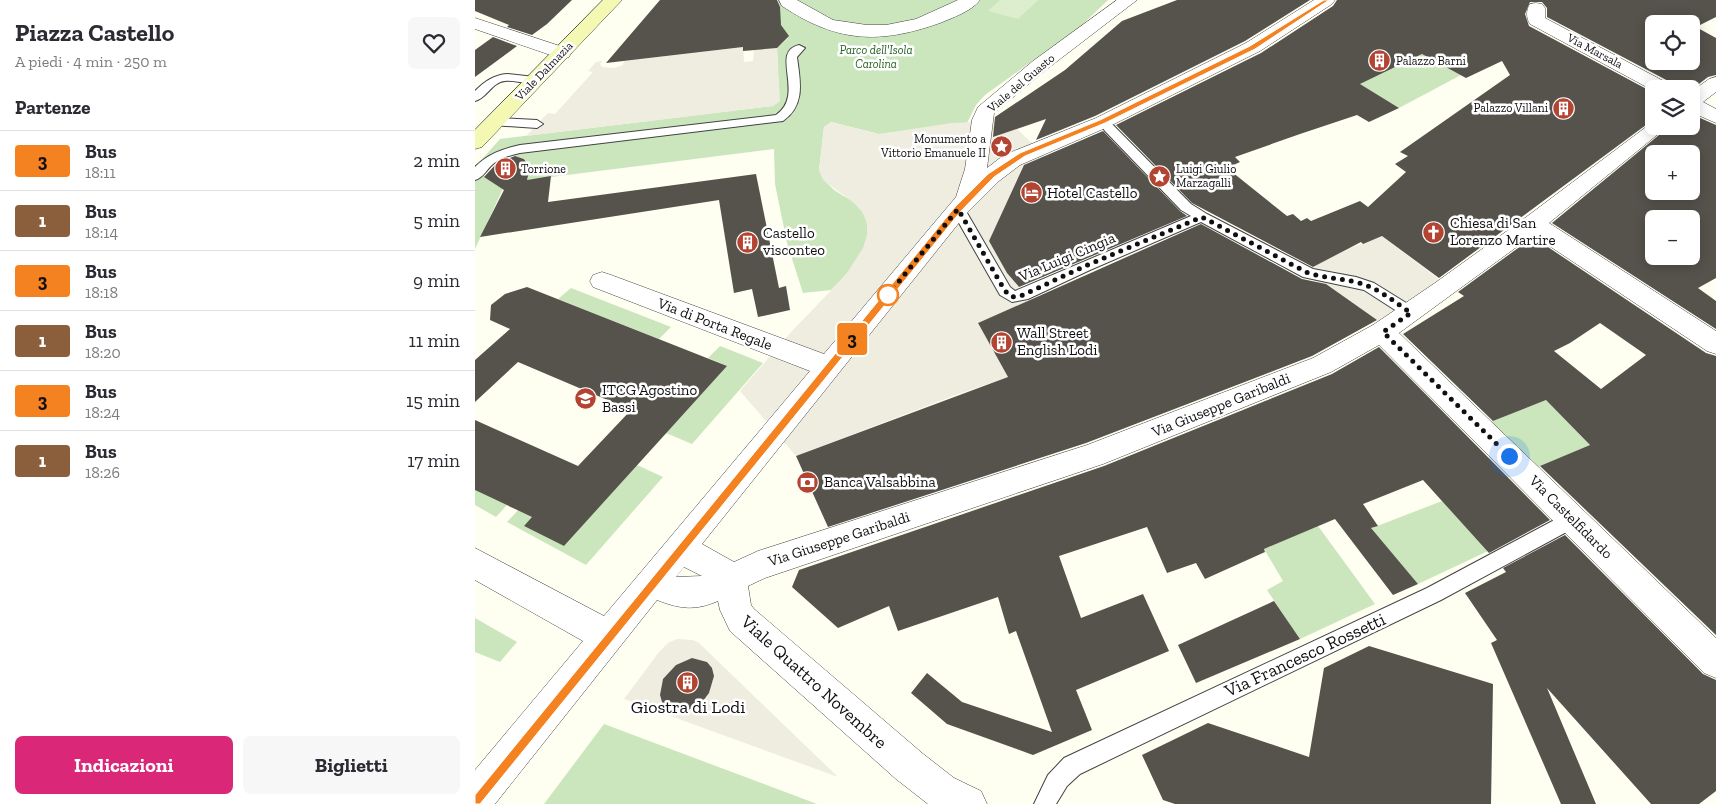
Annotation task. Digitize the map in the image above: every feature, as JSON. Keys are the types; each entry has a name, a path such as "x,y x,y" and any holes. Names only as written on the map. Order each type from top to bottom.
{"street":[{"name":"Viale Dalmazia","path":"475,142 486,125 535,80 613,0"},
{"path":"788,0 788,2 815,19 833,26 883,30 933,21 971,0"},
{"name":"Viale del Guasto","path":"963,204 976,168 982,120 985,111 1040,65 1128,0"},
{"path":"475,799 963,204 991,176 1015,158 1103,122 1253,47 1326,0"},
{"name":"Via Marsala","path":"1539,3 1536,20 1646,80"},
{"path":"475,24 562,53"},
{"path":"1700,95 1716,83"},
{"path":"1700,107 1716,117"},
{"name":"Via Giuseppe Garibaldi","path":"651,583 670,591 702,592 758,566 1093,455 1322,365 1383,332 1411,313 1533,224 1647,135"},
{"path":"1533,224 1716,344"},
{"name":"Via di Porta Regale","path":"602,282 829,367"},
{"name":"Via Castelfidardo","path":"1383,332 1716,661"},
{"path":"679,549 715,567 725,573 729,579"},
{"path":"475,563 607,636"},
{"name":"Viale Quattro Novembre","path":"729,579 734,608 742,620 909,766 941,791 968,804"}],"lane":[{"path":"475,176 483,165 493,157 515,150 779,118 790,111 794,103 791,57 794,51 799,48"},
{"path":"475,97 496,78 507,77 535,80"},
{"path":"486,125 537,124"},
{"path":"1109,128 1186,207 1202,217 1308,273 1364,284 1384,294 1411,313"},
{"name":"Via Luigi Cingia","path":"963,204 1005,291 1012,297 1023,295 1085,266 1202,217"},
{"name":"Via Francesco Rossetti","path":"1045,804 1052,786 1060,775 1072,766 1434,594 1566,523 1569,517 1566,511"}],"green space":[{"name":"Parco dell'Isola Carolina","path":"780,0 1108,0 1081,26 985,95 976,105 967,123 879,134 831,122 824,127 819,170 833,189 856,204 864,215 867,227 867,238 863,250 848,272 831,290 803,293 787,243 775,184 774,149 527,180 529,174 525,159 512,156 501,159 484,174 491,181 507,180 475,249 475,167 500,139 773,106 779,101 777,48 788,38 783,28 779,26 777,2"},
{"path":"1000,0 1038,0 1018,19 988,11"},
{"path":"1422,54 1461,75 1399,108 1360,84"},
{"path":"571,288 671,327 659,339 558,299"},
{"path":"720,346 763,363 692,444 666,433 727,366 708,358"},
{"path":"1546,400 1590,445 1536,468 1488,423"},
{"path":"637,465 663,477 586,565 507,522 521,507 536,514 524,526 564,546"},
{"path":"475,490 507,505 496,517 475,505"},
{"path":"1442,501 1488,551 1418,584 1390,551 1367,530"},
{"path":"1318,526 1375,604 1300,639 1267,590 1283,581 1264,549"},
{"path":"475,618 517,642 500,662 475,652"},
{"path":"604,724 817,804 544,804"}],"shaded area":[{"path":"743,47 744,62 753,61 754,50 777,48 780,101 773,106 526,136 548,113 555,114 593,72 588,71 596,62 602,61 600,64 602,67 614,68 623,65 624,61"},
{"path":"997,121 1017,129 1045,156 1023,166 989,241 1027,302 978,323 1008,377 796,456 740,391 792,331 845,276 863,248 867,235 867,223 863,213 854,203 823,180 819,170 824,127 831,122 879,134 952,123"},
{"path":"1382,236 1441,281 1378,321 1332,288 1306,277 1309,269 1350,248"},
{"path":"677,639 693,640 699,643 838,777 624,699 659,652 668,643","holes":["692,658 707,662 712,668 714,675 709,693 703,701 667,708 662,703 660,695 663,679 676,665"]}],"building":[{"path":"475,0 572,0 547,24 532,35 507,27 509,25 475,11"},
{"path":"660,0 777,0 780,7 781,25 789,36 777,48 743,51 743,47 606,63"},
{"path":"1177,0 1310,0 1245,41 1095,116 1036,140 1046,119 993,137 995,117 1065,70 1122,21"},
{"path":"1337,0 1716,0 1716,17 1700,25 1700,15 1645,15 1645,69 1547,17 1547,8 1542,2 1530,2 1525,14 1529,26 1645,88 1645,126 1439,278 1382,236 1363,244 1361,242 1313,267 1192,203 1116,125 1261,53 1333,6","holes":["1422,54 1466,78 1502,61 1510,75 1400,152 1408,156 1395,164 1406,172 1368,207 1360,201 1311,221 1307,218 1301,221 1293,214 1287,216 1227,168 1240,162 1235,157 1300,134 1357,115 1369,122 1399,108 1360,84"]},
{"path":"1700,29 1716,38 1716,75 1708,77 1700,83 1700,80 1666,80 1647,70 1700,70"},
{"path":"493,37 517,46 475,77 475,50"},
{"path":"1700,118 1716,125 1716,278 1698,288 1716,301 1716,329 1552,223 1645,147 1645,200 1700,200 1700,145 1647,145 1659,135 1700,135"},
{"path":"1103,131 1187,216 1019,287 1007,273 989,241 1024,165"},
{"name":"Castello visconteo","path":"515,156 524,159 530,168 527,180 551,176 548,202 756,174 779,288 786,286 790,310 758,317 752,289 734,293 719,200 480,237 504,190 484,177 497,163"},
{"path":"1201,224 1302,279 1326,284 1377,320 1312,356 1086,443 828,527 796,456 1008,377 978,323"},
{"path":"1533,237 1706,353 1716,356 1716,635 1540,466 1590,445 1546,400 1493,421 1403,334 1464,296 1458,292","holes":["1600,323 1646,355 1601,389 1554,351"]},
{"name":"ITCG Agostino Bassi","path":"527,287 727,366 564,546 524,526 532,517 475,490 475,420 578,466 631,410 518,362 475,402 475,360 510,329 490,320 491,305 505,294"},
{"path":"1379,347 1550,520 1489,553 1423,480 1363,504 1378,526 1371,528 1418,584 1393,595 1335,519 1264,549 1265,552 1205,579 1196,563 1167,573 1147,527 1059,556 1081,618 1143,594 1169,651 1076,690 1092,730 1033,755 947,724 911,693 927,673 962,702 1052,732 1016,631 1009,634 998,597 898,631 889,606 838,628 792,587 799,570 1104,466 1332,374"},
{"path":"1565,535 1703,674 1716,680 1716,791 1699,804 1651,804 1547,688 1596,804 1561,804 1491,643 1497,640 1465,593 1506,572 1503,568"},
{"path":"1274,601 1300,639 1196,683 1178,645"},
{"path":"1369,646 1493,684 1491,804 1175,804 1163,800 1142,755 1208,723 1309,757 1324,668"},
{"name":"Giostra di Lodi","path":"692,658 707,662 712,668 714,676 709,693 694,708 675,711 667,708 662,702 660,695 663,679 676,665"}],"bus line":[{"name":"3","path":"475,799 958,209 991,176 1003,166 1022,155 1103,122 1253,47 1326,0"}],"place":[{"name":"Palazzo Barni","path":"1380,61"},
{"name":"Palazzo Villani","path":"1564,108"},
{"name":"Monumento a Vittorio Emanuele II","path":"1002,146"},
{"name":"Torrione","path":"505,169"},
{"name":"Luigi Giulio Marzagalli","path":"1160,176"},
{"name":"Hotel Castello","path":"1031,193"},
{"name":"Chiesa di San Lorenzo Martire","path":"1434,232"},
{"name":"Castello visconteo","path":"747,242"},
{"name":"Wall Street English Lodi","path":"1001,342"},
{"name":"ITCG Agostino Bassi","path":"586,399"},
{"name":"Banca Valsabbina","path":"808,482"},
{"name":"Giostra di Lodi","path":"688,682"}],"route":[{"path":"888,295 958,209 1005,291 1012,297 1023,295 1085,266 1202,217 1308,273 1326,278 1354,281 1374,288 1411,313 1383,332 1509,456"}]}
